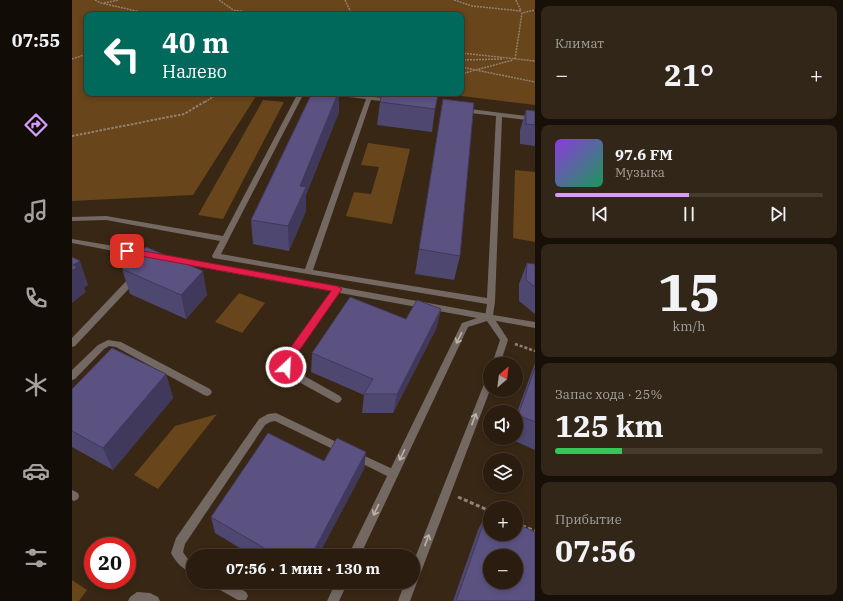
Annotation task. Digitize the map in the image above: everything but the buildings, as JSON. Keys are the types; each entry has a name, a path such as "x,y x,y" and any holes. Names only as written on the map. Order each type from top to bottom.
{"street":[{"path":"299,96 216,256 491,302"},
{"path":"353,96 400,102"},
{"path":"308,272 369,98"},
{"path":"453,109 535,119"},
{"path":"498,357 504,340 489,317 491,302 499,114"},
{"path":"72,219 106,218 225,239"},
{"path":"72,241 149,262 337,289 535,325"},
{"path":"72,344 149,262"},
{"path":"337,289 287,360 286,367 289,372 337,399"},
{"path":"357,549 465,325 489,317"},
{"path":"72,376 101,347 108,343 118,344 207,392"},
{"path":"420,559 483,397"},
{"path":"186,564 177,553 180,542 262,422 268,418 276,417 393,474"},
{"path":"230,589 242,596"},
{"path":"333,601 339,589"},
{"path":"404,601 408,589"},
{"path":"134,601 137,598 150,599 154,601"}],"path":[{"path":"95,0 101,3 141,12"},
{"path":"101,3 119,0"},
{"path":"219,0 233,10 246,12"},
{"path":"345,0 351,12"},
{"path":"454,0 472,6 521,11"},
{"path":"515,59 522,13 516,0"},
{"path":"522,13 535,10"},
{"path":"464,53 535,61"},
{"path":"72,59 84,55"},
{"path":"464,60 515,59"},
{"path":"464,73 515,59"},
{"path":"464,68 535,82"},
{"path":"72,136 184,114 214,96"},
{"path":"504,340 535,351"},
{"path":"446,492 483,508"},
{"path":"523,526 535,531"}],"shaded area":[{"path":"72,0 535,0 535,9 533,11 535,11 535,105 462,96 464,96 464,12 84,12 84,96 256,96 193,195 72,201"},
{"path":"263,100 284,102 223,219 198,215"},
{"path":"368,143 410,149 392,224 346,216 354,192 371,194 379,167 361,165"},
{"path":"515,170 535,172 535,242 513,238"},
{"path":"239,293 265,303 242,333 215,322"},
{"path":"217,414 158,489 134,475 175,426"},
{"path":"72,580 87,590 79,601 72,601"}],"route":[{"path":"127,251 337,289 287,360 286,367"}]}
